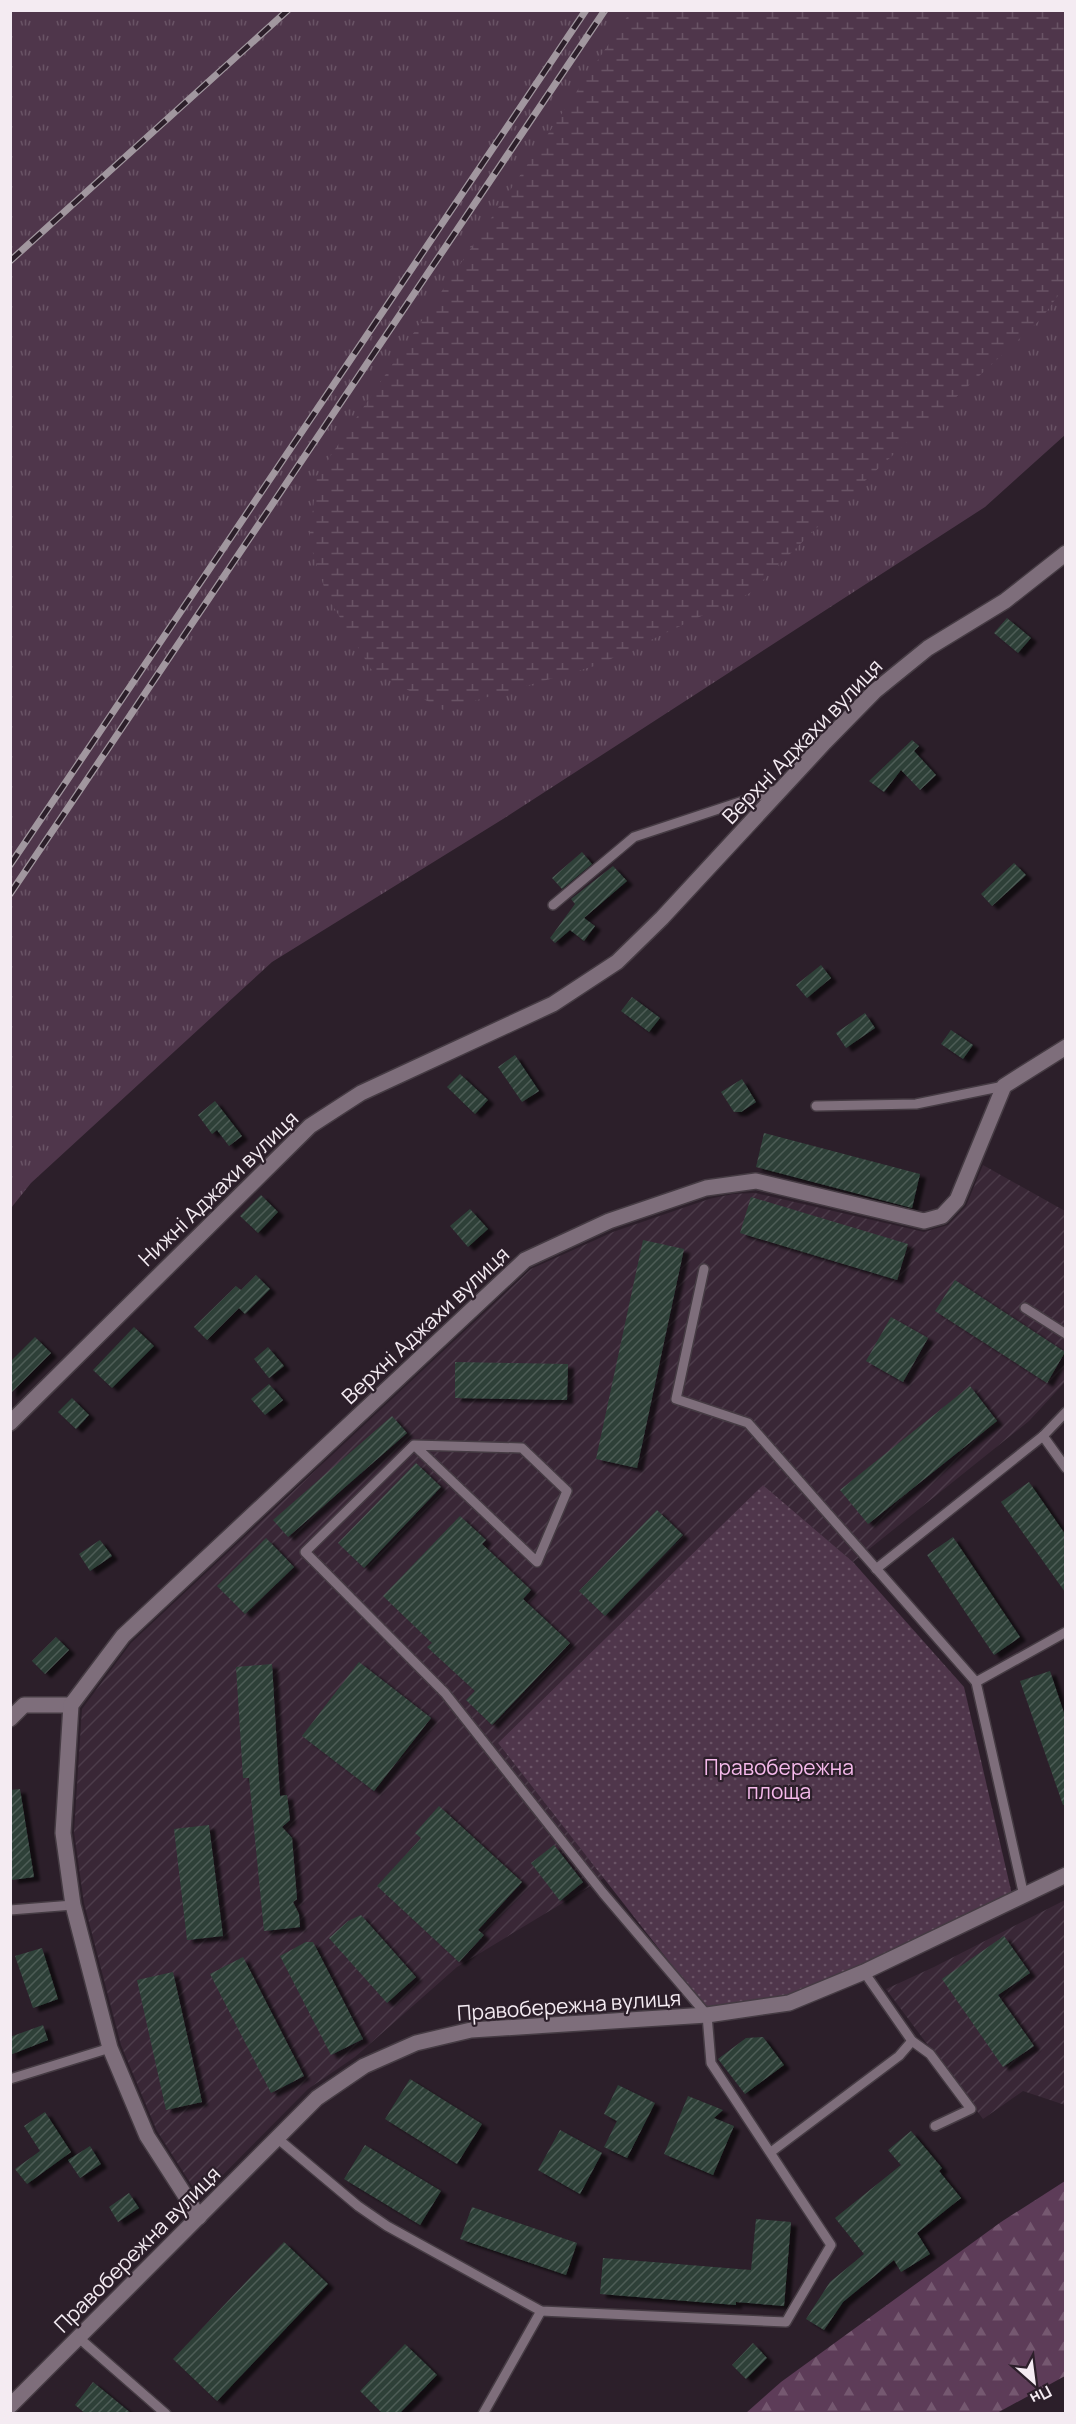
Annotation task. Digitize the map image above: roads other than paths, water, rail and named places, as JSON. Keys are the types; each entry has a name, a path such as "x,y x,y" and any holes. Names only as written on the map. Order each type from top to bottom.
{"street":[{"name":"Верхні Аджахи вулиця","path":"617,962 662,918 875,692 928,648 1005,601 1065,553"},
{"name":"Нижні Аджахи вулиця","path":"10,1424 310,1126 361,1093 553,1004 617,962"},
{"path":"1004,1086 1065,1047"},
{"name":"Верхні Аджахи вулиця","path":"71,1705 123,1636 525,1260 609,1221 706,1188 732,1183 756,1181 924,1221 942,1215 957,1200 1004,1086"},
{"path":"10,1719 24,1705 71,1705 63,1833 73,1905 110,2048 147,2136 199,2217"},
{"name":"Правобережна вулиця","path":"10,2406 277,2138 326,2092 364,2066 416,2043 471,2030 708,2015 789,2003 864,1972 1065,1875"}],"lane":[{"path":"553,905 634,837 783,788"},
{"path":"816,1106 916,1104 1004,1086"},
{"path":"704,1269 676,1399 748,1424 976,1682 1024,1896"},
{"path":"1025,1308 1065,1334"},
{"path":"876,1569 1043,1436 1065,1412"},
{"path":"1043,1436 1065,1468"},
{"path":"277,2138 358,2206 387,2226 542,2311 786,2322 831,2245 711,2063 708,2015 595,1883 445,1693 305,1552 414,1446 522,1448 567,1491 537,1562 414,1446"},
{"path":"976,1682 1065,1632"},
{"path":"10,1910 73,1905"},
{"path":"864,1972 912,2042 930,2054 971,2109 935,2126"},
{"path":"771,2152 899,2056 912,2042"},
{"path":"10,2079 110,2048"},
{"path":"483,2414 542,2311"},
{"path":"79,2338 166,2414"}],"railway":[{"path":"10,261 288,10"},
{"path":"10,865 586,10"},
{"path":"10,894 605,10"}],"park label":[{"name":"Правобережна площа","path":"779,1779"}]}
